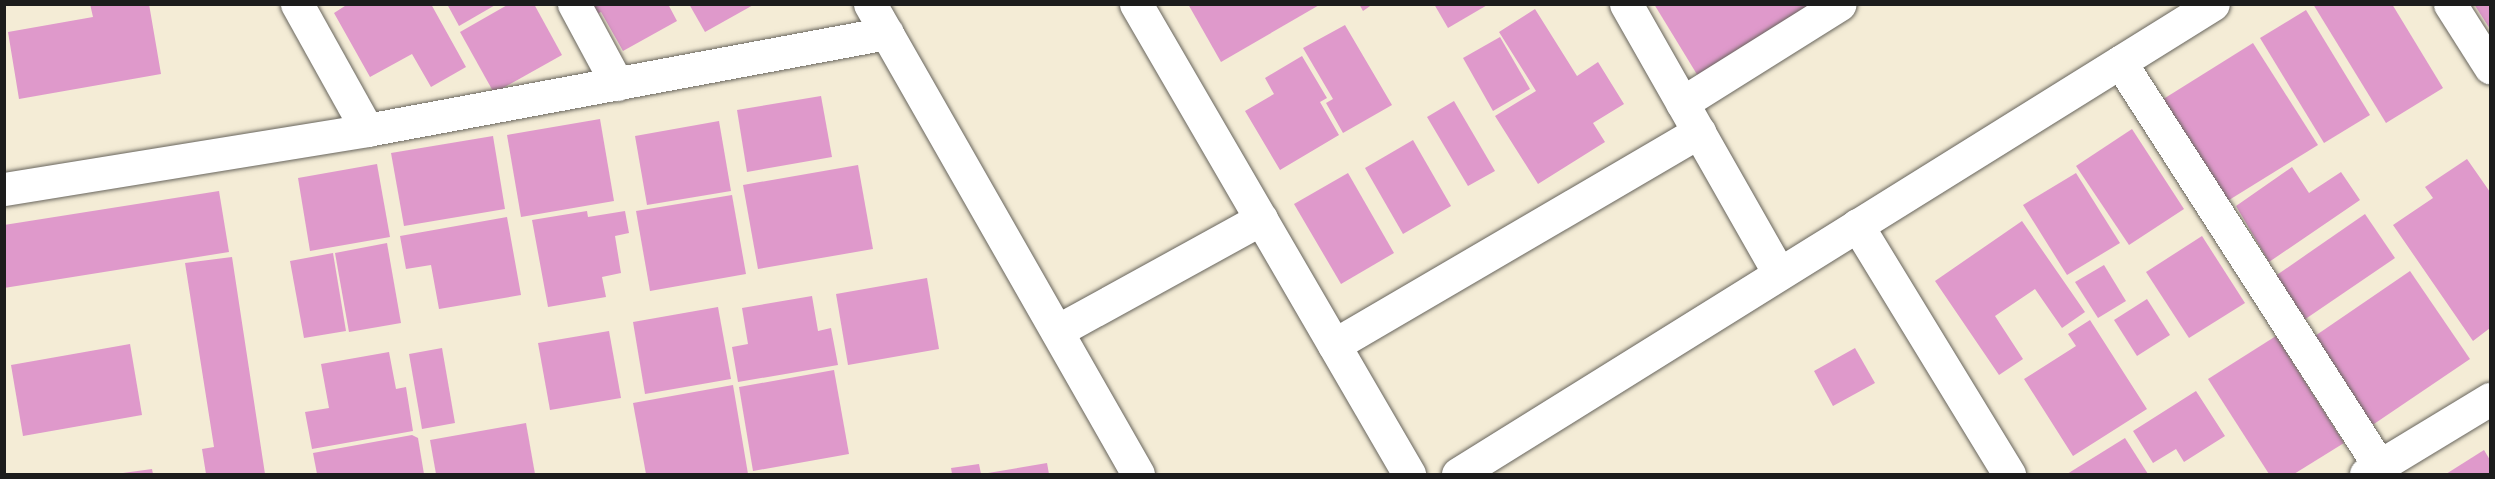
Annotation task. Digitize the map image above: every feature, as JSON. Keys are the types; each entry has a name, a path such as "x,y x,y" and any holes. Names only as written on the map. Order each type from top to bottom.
{"street":[{"path":"297,4 367,130"},
{"path":"574,4 617,84"},
{"path":"870,4 1138,474"},
{"path":"1136,4 1409,474"},
{"path":"1626,4 1779,273"},
{"path":"1682,103 1840,4"},
{"path":"1458,474 2213,4"},
{"path":"2450,4 2490,67"},
{"path":"4,189 367,130 886,33"},
{"path":"2120,62 2377,472 2490,399"},
{"path":"1334,345 1699,132"},
{"path":"1057,331 1260,219"},
{"path":"1857,225 2009,474"}],"building":[{"path":"90,4 149,4 161,74 19,99 8,32 93,17"},
{"path":"348,4 431,4 466,67 431,87 412,54 370,77 334,13"},
{"path":"447,4 497,4 459,26"},
{"path":"509,4 534,4 562,55 494,93 460,32"},
{"path":"585,4 668,4 677,21 623,51 601,12 591,17"},
{"path":"689,4 755,4 705,32"},
{"path":"1188,4 1321,4 1221,62"},
{"path":"1359,4 1373,4 1363,11"},
{"path":"1434,4 1489,4 1448,28"},
{"path":"1654,4 1825,4 1701,81"},
{"path":"2313,4 2392,4 2443,88 2386,123"},
{"path":"2474,4 2490,4 2490,29"},
{"path":"1535,9 1577,76 1598,62 1624,104 1593,123 1605,142 1538,184 1495,116 1536,91 1499,32"},
{"path":"2306,10 2370,115 2324,143 2260,38"},
{"path":"1345,25 1392,105 1343,133 1326,103 1333,99 1303,48"},
{"path":"1500,37 1530,89 1493,111 1463,58"},
{"path":"2253,43 2318,145 2221,205 2157,103"},
{"path":"1302,56 1327,98 1320,102 1339,135 1280,170 1245,111 1274,94 1265,78"},
{"path":"821,96 832,157 747,172 737,110"},
{"path":"1454,101 1495,171 1468,186 1427,117"},
{"path":"600,119 614,201 521,217 507,135"},
{"path":"719,121 731,191 647,205 635,136"},
{"path":"2132,129 2184,209 2129,245 2076,166"},
{"path":"493,136 505,209 404,226 391,153"},
{"path":"1413,140 1451,206 1403,234 1365,168"},
{"path":"2467,159 2490,192 2490,328 2473,341 2393,225 2433,198 2425,187"},
{"path":"377,164 390,237 310,251 298,178"},
{"path":"858,165 873,249 758,269 743,185"},
{"path":"2292,167 2309,193 2341,172 2360,200 2269,262 2236,206"},
{"path":"1348,173 1394,253 1341,284 1294,204"},
{"path":"2076,173 2120,243 2067,275 2023,205"},
{"path":"219,191 229,252 4,288 4,225"},
{"path":"732,195 746,274 650,291 636,211"},
{"path":"587,211 588,217 625,211 629,233 615,236 621,273 602,277 606,297 548,307 532,220"},
{"path":"2365,214 2395,258 2301,322 2271,279"},
{"path":"507,217 521,295 439,309 431,265 406,269 400,236"},
{"path":"2022,221 2085,312 2062,328 2035,289 1995,316 2023,359 1999,375 1935,281"},
{"path":"2202,236 2245,303 2189,338 2146,272"},
{"path":"387,243 401,323 349,332 335,253"},
{"path":"333,253 346,331 304,338 290,261"},
{"path":"232,257 265,474 206,474 202,449 214,447 185,263"},
{"path":"2104,265 2126,301 2098,318 2075,282"},
{"path":"2410,271 2470,359 2371,426 2312,338"},
{"path":"927,278 939,349 848,365 836,294"},
{"path":"812,296 818,331 831,328 838,365 738,382 732,347 748,344 742,308"},
{"path":"2147,299 2170,335 2137,356 2114,320"},
{"path":"718,307 731,379 645,394 633,322"},
{"path":"2090,320 2147,409 2073,456 2024,379 2076,346 2068,334"},
{"path":"609,331 621,398 550,410 538,343"},
{"path":"2276,336 2344,443 2294,474 2269,474 2208,379"},
{"path":"130,344 142,415 23,436 11,365"},
{"path":"442,348 455,423 422,429 409,354"},
{"path":"1855,348 1875,383 1833,406 1814,371"},
{"path":"389,352 396,389 406,387 413,431 312,449 305,412 329,408 321,364"},
{"path":"834,370 849,454 753,471 739,387"},
{"path":"733,385 748,474 646,474 633,403"},
{"path":"2196,391 2225,436 2184,462 2176,449 2153,463 2133,431"},
{"path":"526,423 535,474 436,474 430,440"},
{"path":"412,435 418,438 424,474 317,474 313,453"},
{"path":"2125,438 2148,474 2067,474"},
{"path":"2484,450 2490,460 2490,474 2446,474"},
{"path":"1047,463 1049,474 988,474 988,473"},
{"path":"979,464 981,474 952,474 951,468"},
{"path":"152,469 153,474 123,474 123,473"}]}
